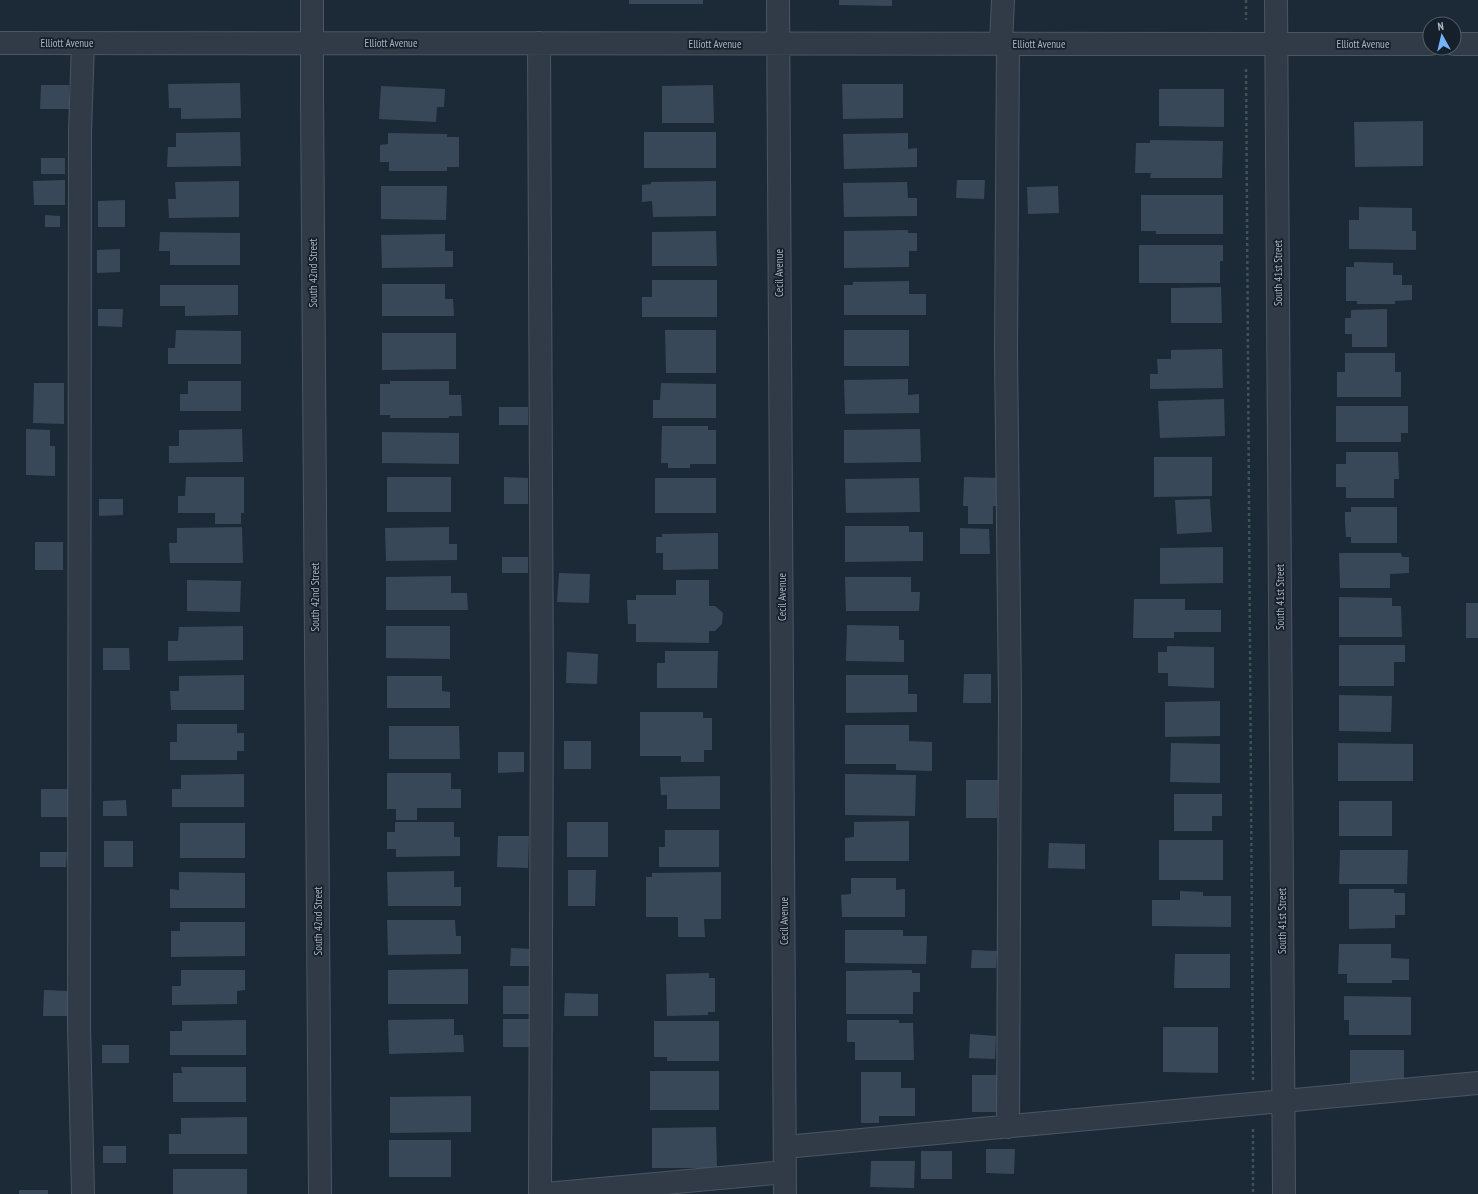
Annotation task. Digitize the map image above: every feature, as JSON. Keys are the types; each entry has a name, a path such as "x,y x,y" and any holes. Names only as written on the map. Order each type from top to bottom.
{"street":[{"name":"South 42nd Street","path":"312,0 320,1194"},
{"name":"Cecil Avenue","path":"778,0 785,1194"},
{"path":"1003,0 1005,44 1006,366 1010,701 1008,1127"},
{"name":"South 41st Street","path":"1276,0 1284,1194"},
{"name":"Elliott Avenue","path":"0,43 1422,44"},
{"path":"83,43 80,140 78,1002 83,1194"},
{"path":"539,43 542,696 540,1194"},
{"path":"1462,44 1478,44"},
{"path":"785,1147 1253,1105 1478,1083"},
{"path":"546,1194 785,1172"}],"path":[{"path":"1246,0 1253,1194"}],"building":[{"path":"629,0 703,0 703,4 629,4"},
{"path":"839,0 892,0 892,6 839,5"},
{"path":"240,83 241,118 181,119 181,108 169,108 168,84"},
{"path":"842,84 903,84 903,118 843,119"},
{"path":"41,85 69,85 69,109 40,109"},
{"path":"713,85 714,123 662,123 662,86"},
{"path":"381,86 445,89 444,107 437,107 436,122 379,119"},
{"path":"1159,89 1224,89 1224,127 1159,126"},
{"path":"1423,121 1423,166 1355,167 1354,122"},
{"path":"240,132 241,166 167,167 168,147 176,147 176,133"},
{"path":"644,132 716,132 716,168 644,168"},
{"path":"388,133 447,134 447,137 459,137 459,167 447,167 447,171 389,171 389,162 380,162 380,145 388,144"},
{"path":"908,133 908,149 917,148 917,167 844,169 843,134"},
{"path":"1150,140 1223,141 1222,178 1150,178 1151,173 1135,173 1136,143 1150,143"},
{"path":"41,158 65,158 65,174 41,174"},
{"path":"65,180 65,205 34,205 33,181"},
{"path":"957,180 985,180 984,199 956,198"},
{"path":"239,181 239,217 169,218 168,199 176,199 175,182"},
{"path":"716,181 716,216 653,217 652,201 642,202 642,185 651,184 651,182"},
{"path":"907,182 908,198 917,198 917,216 844,217 843,183"},
{"path":"381,186 447,186 446,220 381,219"},
{"path":"1058,186 1059,213 1028,214 1027,187"},
{"path":"1141,195 1223,195 1223,234 1156,234 1156,231 1141,231"},
{"path":"125,200 125,227 98,227 98,201"},
{"path":"1359,207 1412,208 1412,231 1416,231 1416,250 1349,249 1349,220 1359,220"},
{"path":"45,215 60,216 60,227 45,227"},
{"path":"908,230 908,233 917,233 917,251 909,251 909,267 844,268 844,231"},
{"path":"716,231 717,266 652,266 652,232"},
{"path":"160,232 240,233 240,265 170,265 170,251 159,251"},
{"path":"445,234 445,251 453,251 453,267 382,268 381,235"},
{"path":"1139,245 1223,245 1223,261 1220,261 1220,283 1139,283"},
{"path":"120,249 120,272 97,273 97,250"},
{"path":"1354,262 1393,263 1393,275 1402,275 1402,285 1412,285 1412,300 1395,301 1395,304 1357,304 1357,301 1346,301 1346,267 1354,267"},
{"path":"652,280 717,280 717,317 642,317 642,297 652,297"},
{"path":"909,281 909,294 926,294 926,315 844,315 844,285 853,285 853,282"},
{"path":"382,284 445,284 445,299 453,299 454,316 382,316"},
{"path":"160,285 238,285 238,315 185,316 185,306 160,306"},
{"path":"1221,287 1222,323 1171,323 1171,288"},
{"path":"98,309 123,309 122,327 98,326"},
{"path":"1387,309 1387,347 1352,347 1352,334 1345,334 1345,318 1351,318 1351,310"},
{"path":"176,330 241,331 241,364 168,364 168,348 175,348"},
{"path":"665,330 716,330 716,373 666,373"},
{"path":"844,330 909,330 909,366 844,366"},
{"path":"382,333 456,333 456,369 382,370"},
{"path":"1222,349 1223,388 1150,389 1150,374 1158,374 1157,359 1171,359 1171,350"},
{"path":"1345,353 1395,353 1395,372 1401,372 1401,397 1337,397 1337,372 1345,372"},
{"path":"908,379 908,395 919,394 919,413 845,414 844,380"},
{"path":"188,381 241,381 241,411 180,411 180,394 188,394"},
{"path":"390,381 449,381 449,395 461,395 462,416 449,416 449,418 390,418 390,415 380,415 380,384 390,384"},
{"path":"34,383 64,383 64,424 33,423"},
{"path":"661,383 716,384 716,418 653,418 653,400 660,400"},
{"path":"1224,399 1225,436 1160,438 1158,401"},
{"path":"1336,406 1408,406 1408,433 1401,433 1401,442 1336,442"},
{"path":"499,407 528,407 528,425 499,425"},
{"path":"662,426 708,426 708,430 716,430 716,464 690,464 690,468 668,468 668,463 661,463"},
{"path":"26,429 50,430 50,446 55,446 55,476 26,475"},
{"path":"242,429 243,462 169,463 169,446 179,446 179,430"},
{"path":"920,429 921,462 844,463 844,430"},
{"path":"382,432 459,433 459,464 382,463"},
{"path":"1346,452 1398,452 1399,479 1394,479 1394,498 1346,498 1346,487 1336,487 1336,464 1346,464"},
{"path":"1154,457 1212,457 1212,496 1154,497"},
{"path":"186,477 244,477 244,513 241,513 241,524 215,524 215,513 178,513 178,496 185,496"},
{"path":"387,477 451,477 451,512 387,512"},
{"path":"504,477 528,478 528,504 504,504"},
{"path":"964,477 1000,478 1000,506 993,506 993,524 968,524 968,506 963,506"},
{"path":"655,478 716,478 716,513 655,513"},
{"path":"919,478 920,512 846,513 845,479"},
{"path":"99,499 123,499 123,515 99,516"},
{"path":"1210,499 1212,532 1177,534 1175,500"},
{"path":"1351,507 1397,507 1397,543 1351,543 1351,537 1346,537 1345,512 1351,512"},
{"path":"845,526 909,526 909,532 923,532 923,561 845,562"},
{"path":"242,527 243,563 170,563 169,543 177,543 177,528"},
{"path":"449,527 449,544 457,544 457,560 386,561 385,528"},
{"path":"960,528 989,529 990,554 960,554"},
{"path":"718,533 718,569 663,570 663,553 656,553 656,537 662,537 662,534"},
{"path":"35,542 63,542 63,570 35,570"},
{"path":"1223,547 1223,583 1160,584 1160,548"},
{"path":"1339,553 1401,553 1402,557 1409,557 1409,573 1390,574 1390,588 1340,588"},
{"path":"502,557 528,557 528,573 502,573"},
{"path":"559,573 590,574 589,603 557,602"},
{"path":"451,576 451,593 467,593 468,610 386,610 386,577"},
{"path":"845,577 911,577 911,592 920,592 919,611 846,611"},
{"path":"187,580 241,581 240,612 187,611"},
{"path":"676,580 709,580 709,606 715,606 723,613 722,624 715,631 709,631 709,643 636,642 636,624 628,624 627,600 636,600 636,595 676,595"},
{"path":"1339,597 1392,598 1392,606 1401,606 1402,637 1339,637"},
{"path":"1134,599 1185,599 1185,610 1221,610 1221,632 1174,632 1174,638 1133,638"},
{"path":"1466,603 1478,603 1478,638 1466,638"},
{"path":"847,625 899,626 899,640 904,640 904,662 846,661"},
{"path":"243,626 243,660 168,661 168,641 178,641 179,627"},
{"path":"386,626 450,626 450,659 386,658"},
{"path":"1339,645 1405,645 1405,662 1394,662 1394,686 1339,686"},
{"path":"1167,646 1214,647 1214,688 1168,686 1168,673 1158,673 1158,652 1167,652"},
{"path":"103,648 129,648 130,670 103,670"},
{"path":"665,651 718,651 717,688 657,688 657,663 665,663"},
{"path":"567,652 598,654 597,684 566,683"},
{"path":"964,674 991,674 991,703 963,703"},
{"path":"244,675 244,710 171,710 170,691 179,691 179,676"},
{"path":"846,675 908,675 908,694 917,694 917,712 846,713"},
{"path":"387,676 442,676 442,691 450,692 450,708 387,708"},
{"path":"1339,695 1392,696 1391,732 1339,731"},
{"path":"1220,701 1220,736 1165,737 1165,702"},
{"path":"640,712 703,712 703,718 712,718 712,750 704,750 704,762 681,762 681,756 640,756"},
{"path":"177,724 237,724 237,733 244,733 244,751 237,751 237,760 170,760 170,742 177,742"},
{"path":"845,725 909,725 909,741 932,742 932,771 896,770 896,764 845,764"},
{"path":"389,726 459,726 460,759 389,759"},
{"path":"564,741 591,741 591,769 564,769"},
{"path":"1171,743 1220,744 1220,783 1170,782"},
{"path":"1338,743 1413,744 1413,781 1338,781"},
{"path":"498,752 524,752 524,772 498,773"},
{"path":"387,773 451,773 451,789 461,789 461,808 417,808 417,820 396,820 396,809 387,809"},
{"path":"244,774 244,807 172,807 172,789 181,789 181,775"},
{"path":"845,774 916,775 915,816 845,815"},
{"path":"720,776 720,809 667,809 667,795 661,795 660,777"},
{"path":"966,780 998,780 997,818 966,818"},
{"path":"41,789 69,789 69,817 41,817"},
{"path":"1174,794 1222,794 1222,816 1212,816 1212,831 1174,831"},
{"path":"126,800 127,816 103,816 103,801"},
{"path":"1339,801 1392,801 1392,836 1339,836"},
{"path":"909,821 909,861 845,861 845,838 854,837 854,822"},
{"path":"395,822 454,822 454,837 460,837 460,856 396,857 396,849 387,849 387,832 395,832"},
{"path":"567,822 608,822 608,857 567,857"},
{"path":"180,823 245,823 245,858 180,858"},
{"path":"665,830 719,830 719,867 659,867 659,847 665,847"},
{"path":"498,836 529,836 528,868 497,867"},
{"path":"1159,840 1223,840 1223,880 1159,880"},
{"path":"104,841 133,841 133,867 104,867"},
{"path":"1049,843 1085,844 1085,869 1048,868"},
{"path":"1340,850 1408,850 1407,884 1339,884"},
{"path":"40,852 67,852 66,867 40,867"},
{"path":"568,870 596,870 595,906 568,906"},
{"path":"454,871 454,887 461,887 461,906 388,906 387,872"},
{"path":"179,872 245,873 245,908 170,908 170,889 179,890"},
{"path":"721,872 721,919 704,919 705,937 678,937 678,917 646,917 646,877 652,877 652,873"},
{"path":"851,878 896,878 896,890 905,889 905,917 842,917 841,895 851,894"},
{"path":"1349,889 1394,889 1394,893 1405,893 1405,915 1395,915 1395,928 1349,929"},
{"path":"1180,891 1203,892 1203,896 1231,896 1231,927 1152,926 1152,900 1180,900"},
{"path":"387,920 455,920 456,936 461,936 461,954 388,955"},
{"path":"180,922 245,922 245,956 171,957 171,931 180,931"},
{"path":"845,930 903,930 903,936 927,936 926,964 845,963"},
{"path":"1339,944 1391,944 1391,958 1409,959 1409,980 1392,980 1392,983 1347,983 1347,974 1338,974"},
{"path":"511,948 532,949 532,966 510,966"},
{"path":"972,950 997,951 996,968 971,968"},
{"path":"1175,954 1230,954 1230,988 1174,988"},
{"path":"468,969 468,1004 388,1004 388,970"},
{"path":"181,970 245,970 245,990 237,991 237,1004 172,1005 172,986 181,986"},
{"path":"912,970 912,973 920,973 920,992 913,992 913,1014 846,1014 846,971"},
{"path":"709,973 709,978 715,978 715,1012 708,1012 708,1015 667,1016 666,974"},
{"path":"503,986 530,986 531,1014 503,1014"},
{"path":"44,990 69,991 68,1016 43,1016"},
{"path":"565,993 598,994 598,1016 564,1016"},
{"path":"1344,996 1411,997 1411,1035 1349,1035 1349,1020 1344,1020"},
{"path":"454,1019 454,1035 463,1035 464,1052 389,1054 388,1020"},
{"path":"503,1019 533,1019 533,1047 503,1047"},
{"path":"246,1020 246,1055 170,1055 170,1031 182,1031 182,1021"},
{"path":"847,1020 899,1020 899,1023 913,1023 914,1060 855,1060 855,1042 847,1042"},
{"path":"654,1021 719,1021 719,1061 667,1061 667,1057 654,1057"},
{"path":"1163,1027 1218,1027 1218,1073 1163,1072"},
{"path":"970,1034 996,1036 995,1059 969,1058"},
{"path":"102,1045 129,1045 129,1063 102,1063"},
{"path":"1350,1050 1404,1050 1404,1080 1350,1085"},
{"path":"181,1067 246,1067 246,1102 173,1102 173,1073 182,1073"},
{"path":"650,1071 719,1071 719,1110 650,1110"},
{"path":"861,1072 901,1072 901,1088 915,1088 915,1116 879,1116 879,1123 861,1123"},
{"path":"972,1075 999,1075 998,1112 972,1112"},
{"path":"471,1096 471,1132 390,1133 390,1097"},
{"path":"247,1117 247,1154 169,1154 169,1134 181,1134 181,1118"},
{"path":"716,1127 717,1168 652,1168 652,1128"},
{"path":"389,1140 451,1140 451,1177 389,1177"},
{"path":"103,1146 126,1146 126,1163 103,1163"},
{"path":"986,1149 1015,1149 1014,1174 986,1173"},
{"path":"921,1151 952,1151 952,1179 921,1179"},
{"path":"871,1161 915,1161 914,1188 870,1187"},
{"path":"173,1169 247,1169 247,1194 173,1194"},
{"path":"19,1190 48,1190 48,1194 19,1194"}]}
